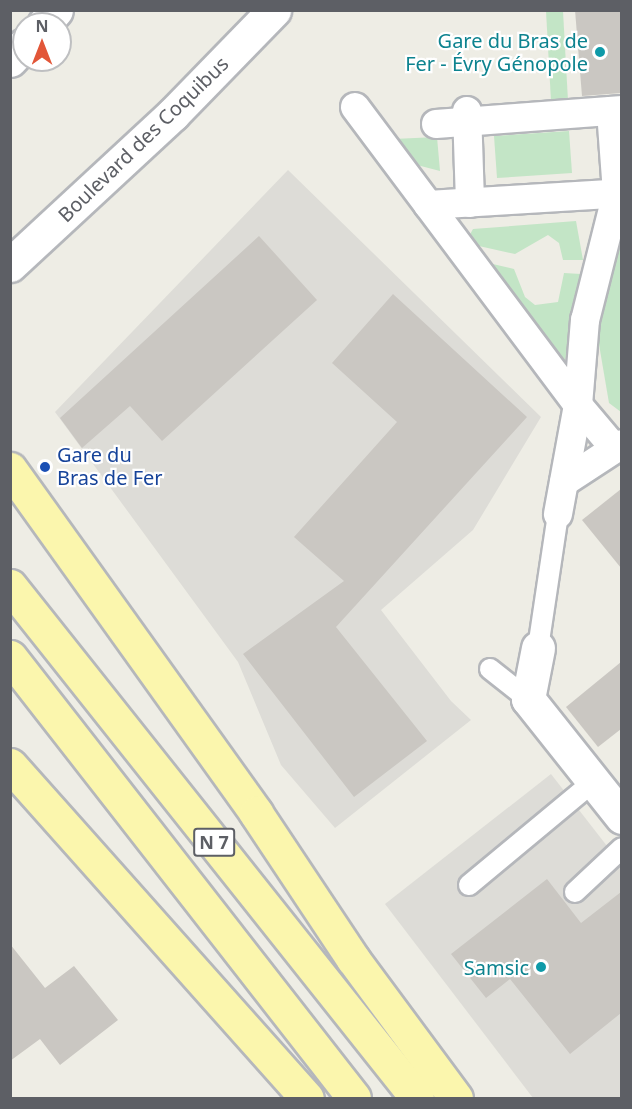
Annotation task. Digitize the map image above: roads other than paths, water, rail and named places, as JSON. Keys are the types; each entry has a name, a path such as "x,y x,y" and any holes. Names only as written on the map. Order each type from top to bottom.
{"main road":[{"name":"Boulevard des Coquibus","path":"10,265 173,114 274,10"},
{"path":"10,469 256,813 353,959 456,1098"},
{"name":"N 7","path":"10,586 417,1098"},
{"path":"538,648 528,699 621,817"},
{"name":"N 7","path":"10,657 354,1098"},
{"path":"10,765 307,1098"}],"street":[{"path":"355,107 578,405 618,447 564,482"},
{"path":"435,124 467,116 616,110 619,193 585,320 578,405 558,514"},
{"path":"467,116 470,203"},
{"path":"429,205 619,193"}],"lane":[{"path":"538,648 558,514"},
{"path":"489,669 528,699"},
{"path":"469,885 593,782"},
{"path":"575,892 621,848"}],"place":[{"name":"Gare du Bras de Fer - Évry Génopole","path":"600,52"},
{"name":"Gare du Bras de Fer","path":"45,467"},
{"name":"Samsic","path":"541,967"}]}
